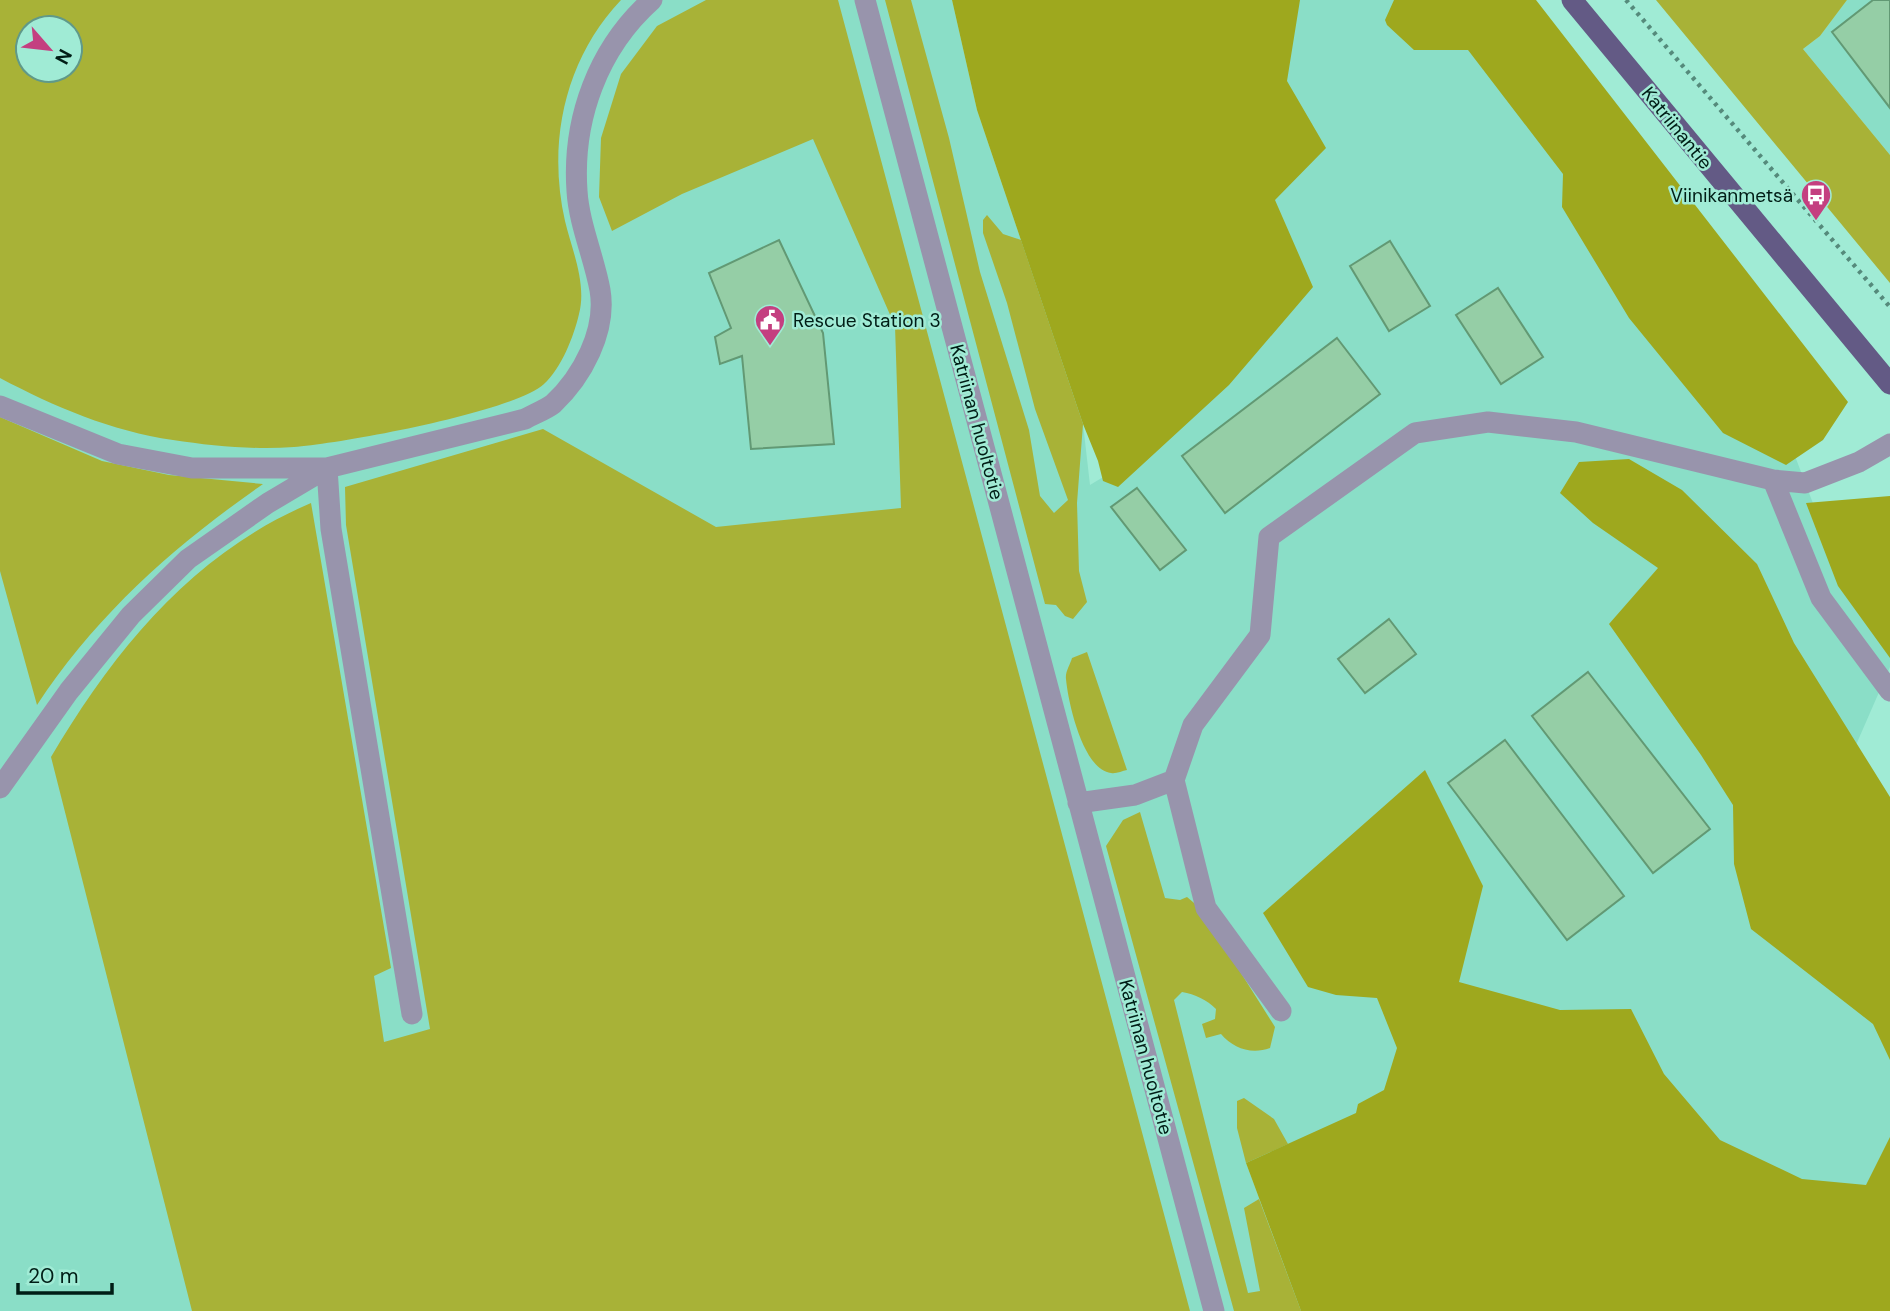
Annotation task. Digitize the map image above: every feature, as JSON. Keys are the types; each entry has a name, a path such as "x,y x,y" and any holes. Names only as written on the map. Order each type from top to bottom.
{"main road":[{"name":"Katriinantie","path":"1572,0 1890,384"}],"lane":[{"path":"0,405 118,454 192,468 327,468 525,419 550,406 570,386 587,359 597,326 600,293 577,192 578,148 585,104 600,65 632,18 652,0"},
{"name":"Katriinan huoltotie","path":"865,0 1214,1311"},
{"path":"1281,1011 1206,908 1174,780 1193,725 1260,635 1269,537 1415,433 1488,422 1576,432 1773,480 1805,483 1859,462 1890,444"},
{"path":"0,788 115,634 188,559 327,468"},
{"path":"327,468 331,529 412,1014"},
{"path":"1773,480 1821,598 1890,691"},
{"path":"1078,803 1135,794 1174,780"}],"path":[{"path":"1626,0 1890,307"}],"shaded area":[{"path":"0,0 952,0 977,110 1083,424 1090,485 1128,462 1260,185 1291,0 1446,0 1782,422 1843,582 1890,649 1890,667 1808,855 1890,987 1890,1251 1365,1141 1246,1163 1301,1311 0,1311"},
{"path":"1847,0 1890,0 1890,155 1803,49 1820,36"}],"green space":[{"path":"0,0 621,0 586,48 565,103 558,161 560,191 580,279 581,303 566,352 544,384 527,395 499,405 425,425 317,445 264,448 233,447 150,436 106,424 42,399 0,378"},
{"path":"706,0 838,0 1190,1311 192,1311 51,757 102,679 130,642 194,577 230,549 269,524 311,503 391,968 374,976 384,1042 430,1029 346,525 345,487 543,429 716,527 901,508 895,326 813,139 682,194 612,231 599,197 601,138 621,74 657,26"},
{"path":"885,0 911,0 949,138 980,272 1029,430 1040,496 1054,513 1068,500 1035,409 1007,303 983,233 983,220 987,215 1003,234 1021,240 1083,424 1077,503 1079,571 1087,602 1073,619 1065,616 1056,605 1045,604"},
{"path":"952,0 1300,0 1287,81 1326,148 1275,200 1313,287 1229,385 1118,487 1103,481 1083,424 977,110"},
{"path":"1394,0 1536,0 1848,402 1823,440 1786,465 1723,433 1629,318 1562,207 1563,174 1468,50 1414,50 1387,25 1385,20"},
{"path":"1656,0 1847,0 1820,36 1803,49 1890,155 1890,283"},
{"path":"0,417 102,461 169,475 263,484 168,557 111,611 60,672 37,705 0,571"},
{"path":"1629,459 1682,490 1757,564 1794,643 1890,797 1890,1060 1873,1024 1751,929 1734,864 1733,805 1609,624 1658,568 1593,523 1560,493 1579,462"},
{"path":"1890,496 1890,658 1838,586 1806,503"},
{"path":"1087,652 1127,770 1113,773 1101,769 1092,760 1079,734 1066,676 1072,658"},
{"path":"1425,770 1483,886 1459,982 1560,1010 1631,1009 1664,1074 1720,1140 1802,1179 1866,1185 1890,1137 1890,1311 1301,1311 1246,1163 1356,1113 1358,1104 1384,1090 1397,1048 1377,998 1336,995 1308,987 1263,913"},
{"path":"1140,812 1165,898 1180,900 1187,897 1200,908 1275,1027 1270,1048 1256,1051 1243,1049 1221,1034 1206,1038 1202,1024 1215,1019 1216,1009 1209,1003 1182,992 1174,1000 1248,1293 1260,1291 1244,1208 1259,1199 1301,1311 1234,1311 1106,846 1123,820"},
{"path":"1244,1098 1274,1119 1288,1144 1246,1163 1237,1128 1237,1101"}],"building":[{"path":"1873,0 1890,0 1890,108 1832,32"},
{"name":"Rescue Station 3","path":"779,240 823,333 834,444 751,449 742,356 720,364 715,337 731,328 709,273"},
{"path":"1390,241 1430,306 1389,331 1350,266"},
{"path":"1498,288 1543,357 1501,384 1456,315"},
{"path":"1337,338 1380,394 1225,513 1182,456"},
{"path":"1137,488 1186,550 1160,570 1111,507"},
{"path":"1389,619 1416,654 1365,693 1338,659"},
{"path":"1588,672 1710,829 1653,873 1532,716"},
{"path":"1505,740 1624,896 1567,940 1448,783"}],"place":[{"name":"Viinikanmetsä","path":"1816,222"},
{"name":"Rescue Station 3","path":"770,347"}]}
